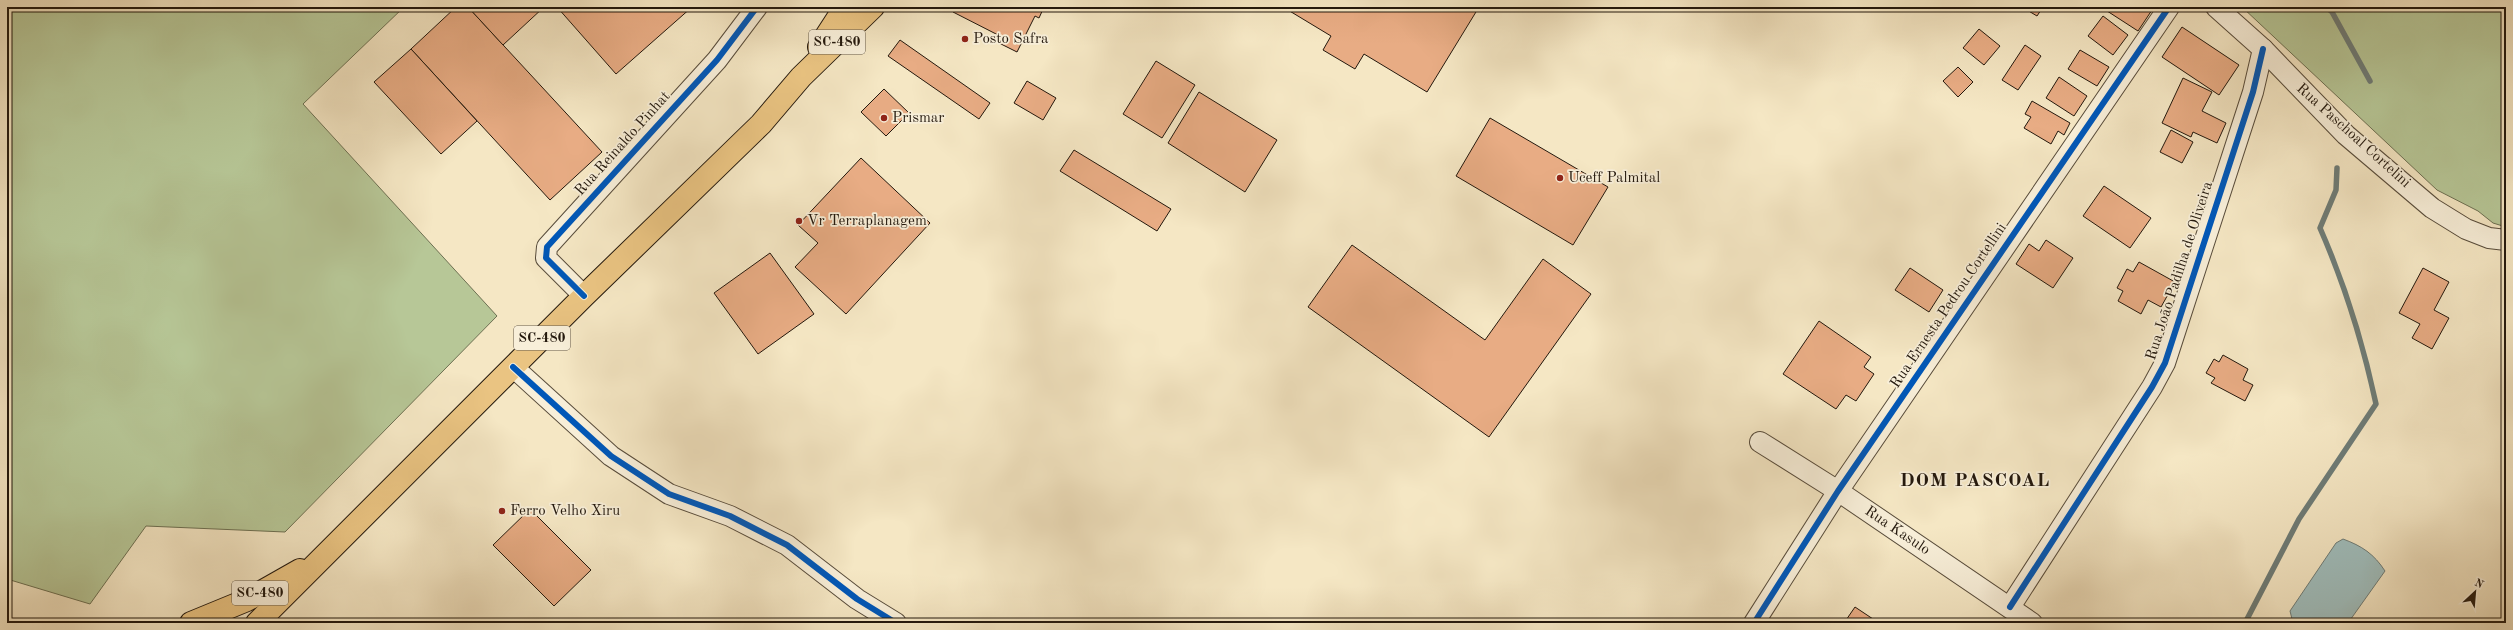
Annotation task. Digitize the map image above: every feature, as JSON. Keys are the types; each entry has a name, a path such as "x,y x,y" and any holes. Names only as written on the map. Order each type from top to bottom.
{"main road":[{"path":"801,77 845,7"},
{"name":"SC-480","path":"257,623 326,556 584,296 761,124 801,77 873,7"},
{"name":"SC-480","path":"191,623 247,600 326,556"}],"street":[{"name":"Rua Reinaldo Pinhat","path":"584,296 546,258 547,247 717,60 758,7"},
{"name":"Rua Ernesta Pedrou Cortellini","path":"1754,623 1838,491 2169,7"},
{"name":"Rua Paschoal Cortelini","path":"2216,7 2263,50 2346,135 2432,208 2466,229 2489,238 2506,240"},
{"name":"Rua João Padilha de Oliveira","path":"2010,607 2152,387 2165,362 2253,92 2263,50"},
{"path":"513,367 611,456 669,494 730,516 787,545 857,599 896,623"},
{"name":"Rua Kasulo","path":"1760,442 1838,491 2032,623"}],"green space":[{"path":"7,7 404,7 303,104 497,316 285,532 146,526 90,604 7,579"},
{"path":"2242,7 2506,7 2506,227 2493,223 2478,211 2437,190"}],"water":[{"path":"2343,539 2367,551 2385,571 2348,623 2293,623 2290,611 2336,543"}],"building":[{"path":"456,7 468,7 602,152 550,200 411,49"},
{"path":"468,7 544,7 503,45"},
{"path":"557,7 692,7 616,74"},
{"path":"956,7 1044,7 1039,18 1035,16 1017,52 997,42 1000,36 953,12"},
{"path":"1283,7 1479,7 1427,92 1364,54 1355,69 1323,50 1331,36"},
{"path":"2022,7 2043,7 2037,16"},
{"path":"2105,7 2154,7 2138,31 2104,9"},
{"path":"2103,16 2128,35 2113,55 2088,36"},
{"path":"2182,27 2239,65 2219,95 2162,57"},
{"path":"1979,29 2000,46 1984,65 1963,48"},
{"path":"900,40 990,103 979,119 888,56"},
{"path":"2025,45 2041,56 2018,90 2002,80"},
{"path":"411,49 477,121 441,154 374,82"},
{"path":"2080,50 2109,67 2097,86 2068,69"},
{"path":"1156,61 1195,85 1162,138 1123,114"},
{"path":"1958,67 1973,82 1958,97 1943,81"},
{"path":"2059,77 2087,96 2074,116 2046,98"},
{"path":"2183,78 2212,92 2202,111 2226,123 2217,143 2193,132 2191,137 2162,123"},
{"path":"1027,81 1056,98 1043,120 1014,103"},
{"path":"884,89 909,113 886,136 861,112"},
{"path":"1199,92 1277,140 1245,192 1168,143"},
{"path":"2032,101 2070,123 2064,135 2058,131 2051,144 2024,128 2031,117 2025,114"},
{"path":"1490,118 1608,187 1573,245 1456,176"},
{"path":"2171,130 2193,142 2182,163 2160,152"},
{"path":"1074,150 1171,209 1157,231 1060,171"},
{"path":"861,158 930,223 846,314 795,267 818,243 798,225"},
{"path":"2104,186 2151,218 2130,248 2083,216"},
{"path":"2046,240 2073,258 2053,288 2016,264 2029,244 2039,251"},
{"path":"1352,245 1485,340 1543,259 1591,294 1489,437 1308,307"},
{"path":"770,253 814,314 758,354 714,293"},
{"path":"2139,262 2175,282 2161,307 2148,300 2141,314 2118,301 2123,291 2117,288 2127,269 2133,272"},
{"path":"1910,268 1943,290 1929,312 1895,290"},
{"path":"2423,268 2449,282 2434,310 2449,318 2432,349 2412,338 2420,324 2399,313"},
{"path":"1819,321 1871,357 1864,367 1874,374 1856,401 1846,395 1836,409 1783,374"},
{"path":"2223,355 2248,369 2243,380 2253,385 2245,401 2211,383 2215,378 2206,373 2214,359 2219,362"},
{"path":"530,509 591,570 554,606 493,545"},
{"path":"1855,607 1879,623 1844,623"}],"waterway":[{"path":"2326,7 2332,12 2370,81"},
{"path":"2245,623 2299,519 2376,404 2352,314 2320,228 2336,190 2337,168"}],"cycle path":[{"path":"584,296 546,258 547,247 717,60 757,7"},
{"path":"1754,623 1838,491 2169,7"},
{"path":"2010,607 2152,387 2165,363 2253,92 2263,49"},
{"path":"513,367 611,456 669,494 730,516 787,545 857,599 896,623"}],"place":[{"name":"Posto Safra","path":"965,39"},
{"name":"Prismar","path":"884,118"},
{"name":"Uceff Palmital","path":"1560,178"},
{"name":"Vr Terraplanagem","path":"799,221"},
{"name":"Ferro Velho Xiru","path":"502,511"}],"district":[{"name":"DOM PASCOAL","path":"1975,481"}]}
